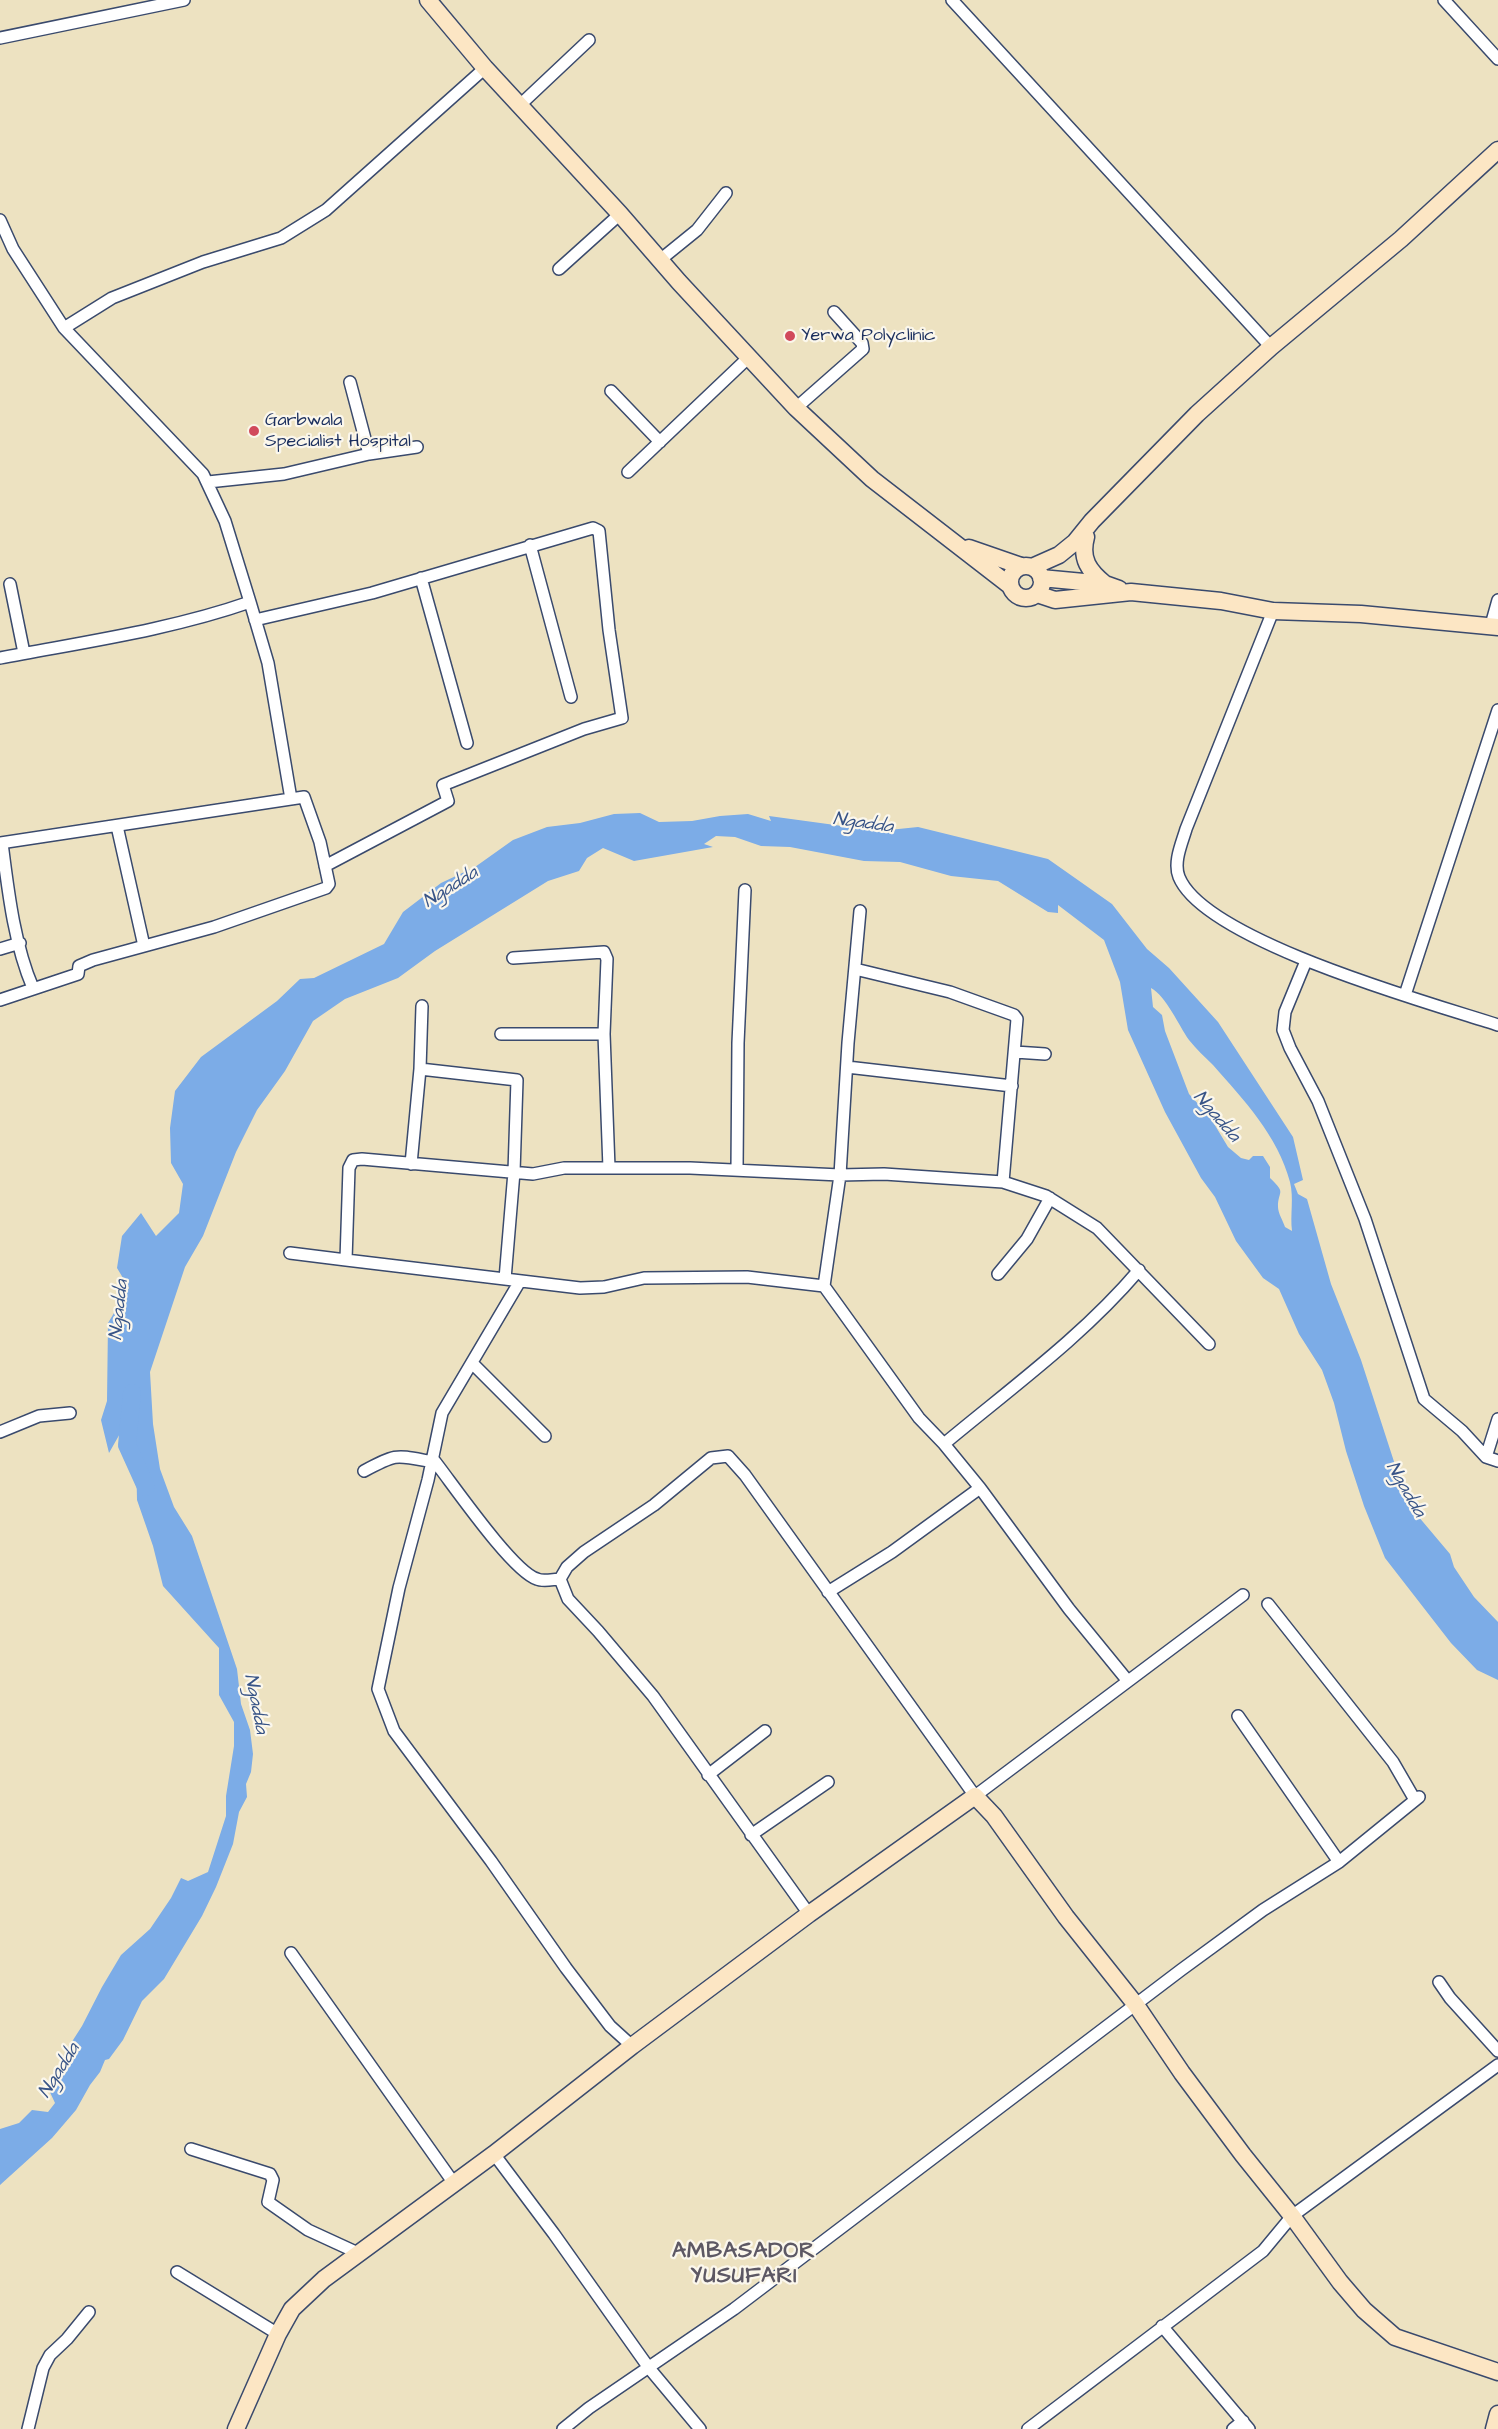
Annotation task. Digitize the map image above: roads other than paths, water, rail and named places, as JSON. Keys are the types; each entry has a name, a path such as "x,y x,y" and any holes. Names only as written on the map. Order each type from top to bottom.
{"street":[{"path":"0,38 184,0"},
{"path":"428,0 485,68 796,408 872,479 1009,585 1015,595 1020,598 1032,597 1034,576 1075,542 1092,521 1197,414 1271,347 1401,239 1498,150"},
{"path":"952,0 1271,347"},
{"path":"1444,0 1498,59"},
{"path":"520,105 588,40"},
{"path":"64,328 112,298 203,262 281,238 318,215 485,68"},
{"path":"660,260 697,230 726,193"},
{"path":"559,269 620,214"},
{"path":"0,220 13,249 64,328 203,474 208,482 225,521 268,663 291,799"},
{"path":"796,408 863,348 862,343 834,312"},
{"path":"628,472 749,357"},
{"path":"350,382 368,454"},
{"path":"611,391 660,442"},
{"path":"208,482 284,474 368,454 417,446"},
{"path":"1092,521 1083,551 1086,564 1095,576 1105,584"},
{"path":"255,620 372,592 594,528 599,531 609,630 622,718 576,732 443,785 448,801 326,866"},
{"path":"1034,576 1057,573 1067,564 1086,538"},
{"path":"953,543 1034,576 1055,600 1131,592"},
{"path":"530,545 571,697"},
{"path":"1009,585 1012,573 1105,584 1131,592 1221,601 1273,611 1361,614 1494,626 1498,600"},
{"path":"421,578 467,743"},
{"path":"10,584 24,653"},
{"path":"0,658 114,636 222,612 250,602"},
{"path":"1273,611 1186,829 1177,862 1178,874 1183,885 1218,918 1306,961 1498,1025"},
{"path":"1405,995 1498,710"},
{"path":"0,1000 78,974 79,966 93,960 214,927 326,888 329,884 326,866 320,842 304,798 1,843 6,878 20,944 33,988"},
{"path":"117,826 144,946"},
{"path":"737,1170 738,1043 745,890"},
{"path":"860,911 840,1175 824,1286 919,1418 944,1444 980,1488 1069,1609 1127,1680"},
{"path":"0,949 20,944"},
{"path":"513,958 604,952 607,959 604,1034 609,1168"},
{"path":"1306,961 1285,1012 1283,1030 1290,1048 1318,1101 1365,1220 1424,1399 1462,1431 1486,1457 1498,1461"},
{"path":"855,969 950,992 1010,1013 1017,1019 1003,1182"},
{"path":"411,1164 420,1069 422,1006"},
{"path":"501,1034 604,1034"},
{"path":"1015,1052 1045,1054"},
{"path":"847,1067 1012,1086"},
{"path":"420,1069 516,1080 514,1172 505,1279"},
{"path":"346,1260 347,1180 348,1168 353,1160 362,1159 533,1174 564,1168 737,1170 840,1175 884,1174 1003,1182 1050,1198 1097,1228 1209,1344"},
{"path":"998,1274 1027,1238 1050,1198"},
{"path":"290,1253 580,1288 604,1287 644,1278 747,1277 824,1286"},
{"path":"944,1444 1033,1374 1112,1301 1139,1270"},
{"path":"520,1281 442,1413 433,1460 399,1588 378,1689 394,1731 491,1861 566,1968 610,2026 632,2046"},
{"path":"472,1362 545,1436"},
{"path":"0,1432 40,1416 70,1413"},
{"path":"1486,1457 1498,1419"},
{"path":"364,1471 392,1456 433,1460 503,1550 527,1573 538,1580 560,1579"},
{"path":"560,1579 567,1567 584,1552 654,1505 711,1458 728,1456 745,1475 976,1796 994,1816 1066,1917 1136,2005 1210,2110 1292,2216 1340,2282 1364,2310 1395,2337 1498,2372"},
{"path":"828,1592 892,1552 980,1488"},
{"path":"560,1579 568,1599 653,1696 808,1914"},
{"path":"236,2429 278,2334 292,2309 309,2293 358,2253 494,2154 632,2046 808,1914 976,1796 1127,1680 1243,1595"},
{"path":"563,2429 820,2246 1034,2080 1263,1910 1339,1862 1417,1799 1393,1762 1268,1604"},
{"path":"1238,1716 1339,1862"},
{"path":"708,1775 765,1731"},
{"path":"751,1835 828,1782"},
{"path":"291,1953 454,2182"},
{"path":"1439,1982 1450,1998 1498,2051"},
{"path":"1028,2429 1162,2326 1264,2251 1292,2216 1498,2065"},
{"path":"191,2149 270,2174 273,2180 268,2202 308,2230 358,2253"},
{"path":"494,2154 554,2234 649,2368 700,2429"},
{"path":"177,2272 278,2334"},
{"path":"28,2429 43,2368 50,2354 67,2339 89,2312"},
{"path":"1162,2326 1246,2425 1233,2429"},
{"path":"1494,2429 1498,2414"}],"water":[{"path":"640,813 659,822 692,821 748,814 771,821 769,816 879,831 918,827 1048,859 1112,904 1147,949 1169,968 1218,1022 1293,1137 1303,1180 1294,1184 1298,1194 1307,1199 1331,1284 1361,1360 1399,1477 1418,1516 1450,1554 1454,1567 1474,1597 1498,1622 1498,1680 1477,1670 1451,1643 1385,1558 1364,1506 1346,1451 1334,1403 1322,1370 1299,1334 1279,1289 1263,1278 1236,1241 1215,1197 1201,1178 1165,1112 1128,1030 1120,982 1104,940 1058,905 1058,913 1048,912 998,881 951,876 900,862 864,861 790,847 761,846 735,837 716,836 704,844 713,847 634,861 603,848 587,858 579,871 548,881 435,951 398,978 345,999 313,1021 285,1071 257,1110 236,1152 203,1236 185,1267 150,1372 153,1424 160,1469 174,1507 192,1536 237,1669 241,1704 250,1730 253,1754 251,1772 246,1784 247,1797 239,1812 233,1844 216,1887 202,1916 164,1979 142,2001 123,2040 109,2059 105,2060 100,2072 90,2085 76,2110 52,2138 0,2185 0,2129 19,2123 32,2110 48,2112 55,2103 48,2088 66,2051 121,1955 150,1929 171,1898 181,1878 188,1881 208,1872 226,1816 226,1796 234,1746 234,1722 219,1695 219,1648 163,1586 153,1546 137,1500 135,1407 109,1453 101,1420 107,1401 108,1323 129,1288 117,1268 122,1236 141,1213 156,1236 179,1213 183,1184 171,1163 170,1128 175,1091 201,1057 277,1001 300,979 314,978 384,944 403,912 441,883 475,867 513,840 547,827 580,823 614,814","holes":["1151,988 1167,1004 1189,1040 1247,1105 1277,1149 1290,1182 1292,1231 1285,1227 1278,1207 1280,1190 1270,1178 1270,1167 1263,1156 1253,1156 1249,1160 1241,1158 1228,1147 1210,1117 1189,1094 1165,1031 1162,1015 1153,1007"]}],"waterway":[{"name":"Ngadda","path":"132,1393 127,1445 146,1487"}],"place":[{"name":"Yerwa Polyclinic","path":"790,336"},
{"name":"Garbwala Specialist Hospital","path":"254,431"}],"district":[{"name":"AMBASADOR YUSUFARI","path":"744,2264"}]}
